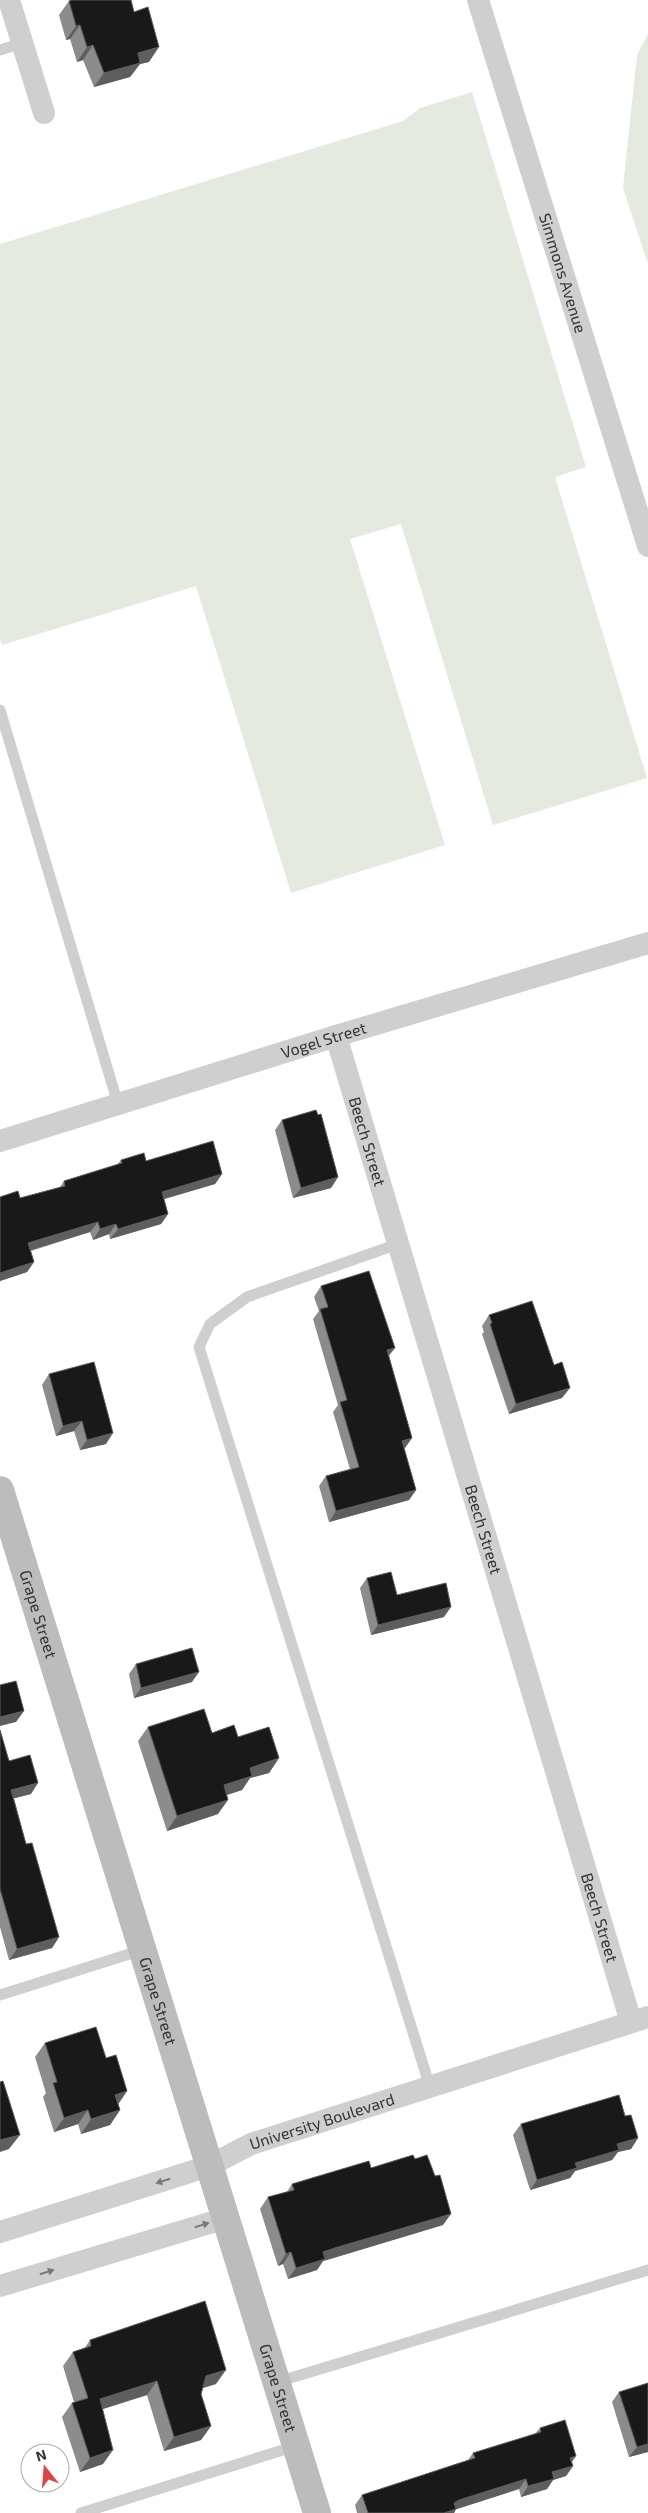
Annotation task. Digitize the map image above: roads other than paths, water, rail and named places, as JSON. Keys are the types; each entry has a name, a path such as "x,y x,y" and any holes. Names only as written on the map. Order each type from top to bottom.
{"street":[{"path":"9,0 44,113"},
{"name":"Simmons Avenue","path":"478,0 648,546"},
{"name":"Vogel Street","path":"0,1141 336,1036 648,943"},
{"name":"Beech Street","path":"336,1036 398,1244 640,2020"},
{"name":"Grape Street","path":"0,1490 317,2513"},
{"name":"University Boulevard","path":"0,2232 209,2166 251,2144 640,2020"},
{"path":"0,2286 226,2218"}],"lane":[{"path":"0,50 22,43"},
{"path":"0,710 118,1104"},
{"path":"398,1244 247,1297 210,1324 199,1347 430,2087"},
{"path":"0,1995 142,1950"},
{"path":"277,2382 648,2270"},
{"path":"81,2513 296,2446"}]}
